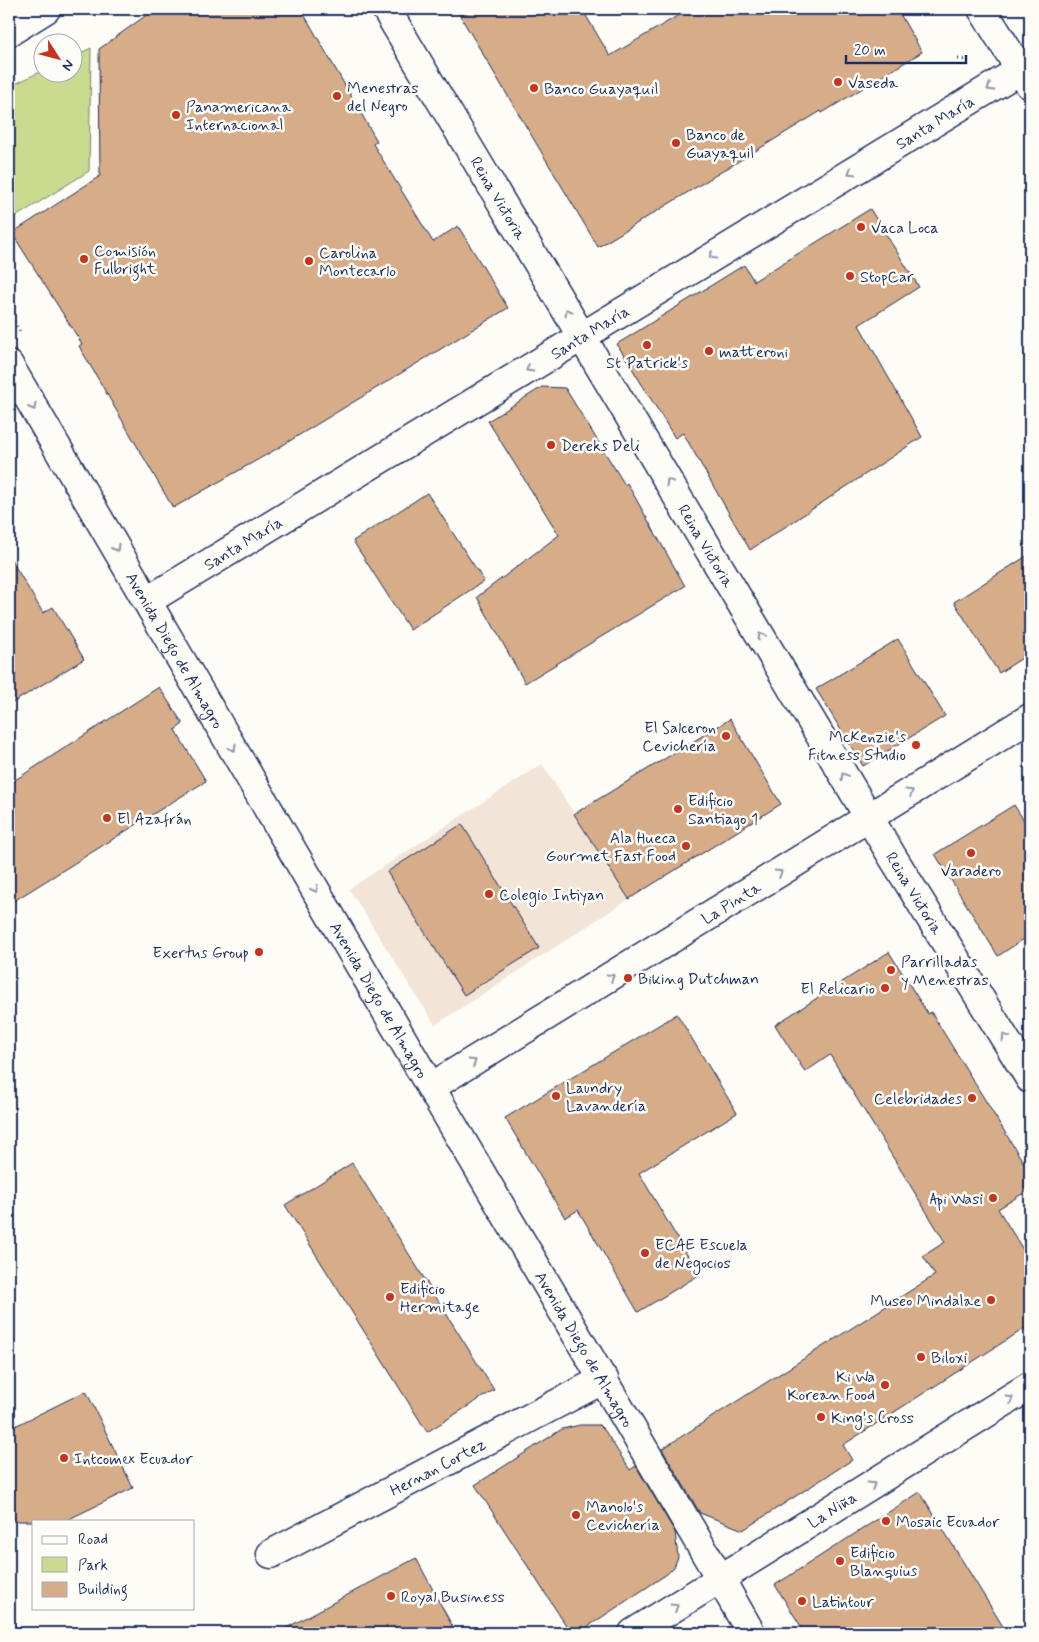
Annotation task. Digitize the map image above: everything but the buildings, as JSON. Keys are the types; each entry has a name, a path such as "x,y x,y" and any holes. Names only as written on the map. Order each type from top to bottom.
{"street":[{"path":"9,32 46,9"},
{"name":"Reina Victoria","path":"386,9 869,818 1030,1079"},
{"path":"982,9 1027,72"},
{"name":"Santa María","path":"147,601 582,336 1027,72"},
{"name":"Avenida Diego de Almagro","path":"9,365 751,1633"},
{"name":"La Pinta","path":"431,1087 1030,718"},
{"name":"Hernan Cortez","path":"271,1554 604,1379"},
{"name":"La Niña","path":"633,1633 1030,1386"}],"shaded area":[{"name":"Colegio Intiyan","path":"542,764 629,899 435,1025 349,889"}],"green space":[{"path":"91,48 89,171 9,221 9,87 32,76 32,82 82,82 82,52"}],"place":[{"name":"Vaseda","path":"838,82"},
{"name":"Banco Guayaquil","path":"534,88"},
{"name":"Menestras del Negro","path":"337,96"},
{"name":"Panamericana Internacional","path":"176,115"},
{"name":"Banco de Guayaquil","path":"676,143"},
{"name":"Vaca Loca","path":"861,227"},
{"name":"Comisión Fulbright","path":"84,259"},
{"name":"Carolina Montecarlo","path":"309,261"},
{"name":"StopCar","path":"850,276"},
{"name":"St Patrick's","path":"647,345"},
{"name":"matteroni","path":"709,351"},
{"name":"Dereks Deli","path":"551,445"},
{"name":"El Salceron Cevichería","path":"726,736"},
{"name":"McKenzie's Fitness Studio","path":"916,745"},
{"name":"Edificio Santiago 1","path":"678,809"},
{"name":"El Azafrán","path":"107,818"},
{"name":"Ala Hueca Gourmet Fast Food","path":"686,846"},
{"name":"Varadero","path":"971,853"},
{"name":"Colegio Intiyan","path":"489,894"},
{"name":"Exertus Group","path":"259,952"},
{"name":"Parrilladas y Menestras","path":"891,970"},
{"name":"Biking Dutchman","path":"628,978"},
{"name":"El Relicario","path":"885,988"},
{"name":"Laundry Lavandería","path":"556,1096"},
{"name":"Celebridades","path":"972,1098"},
{"name":"Api Wasi","path":"993,1198"},
{"name":"ECAE Escuela de Negocios","path":"645,1253"},
{"name":"Edificio Hermitage","path":"390,1297"},
{"name":"Museo Mindalae","path":"991,1300"},
{"name":"Biloxi","path":"921,1357"},
{"name":"Ki Wa Korean Food","path":"885,1385"},
{"name":"King's Cross","path":"821,1417"},
{"name":"Intcomex Ecuador","path":"64,1458"},
{"name":"Manolo's Cevichería","path":"576,1515"},
{"name":"Mosaic Ecuador","path":"886,1521"},
{"name":"Edificio Blanquius","path":"840,1561"},
{"name":"Royal Business","path":"391,1596"},
{"name":"Latintour","path":"802,1601"}]}
